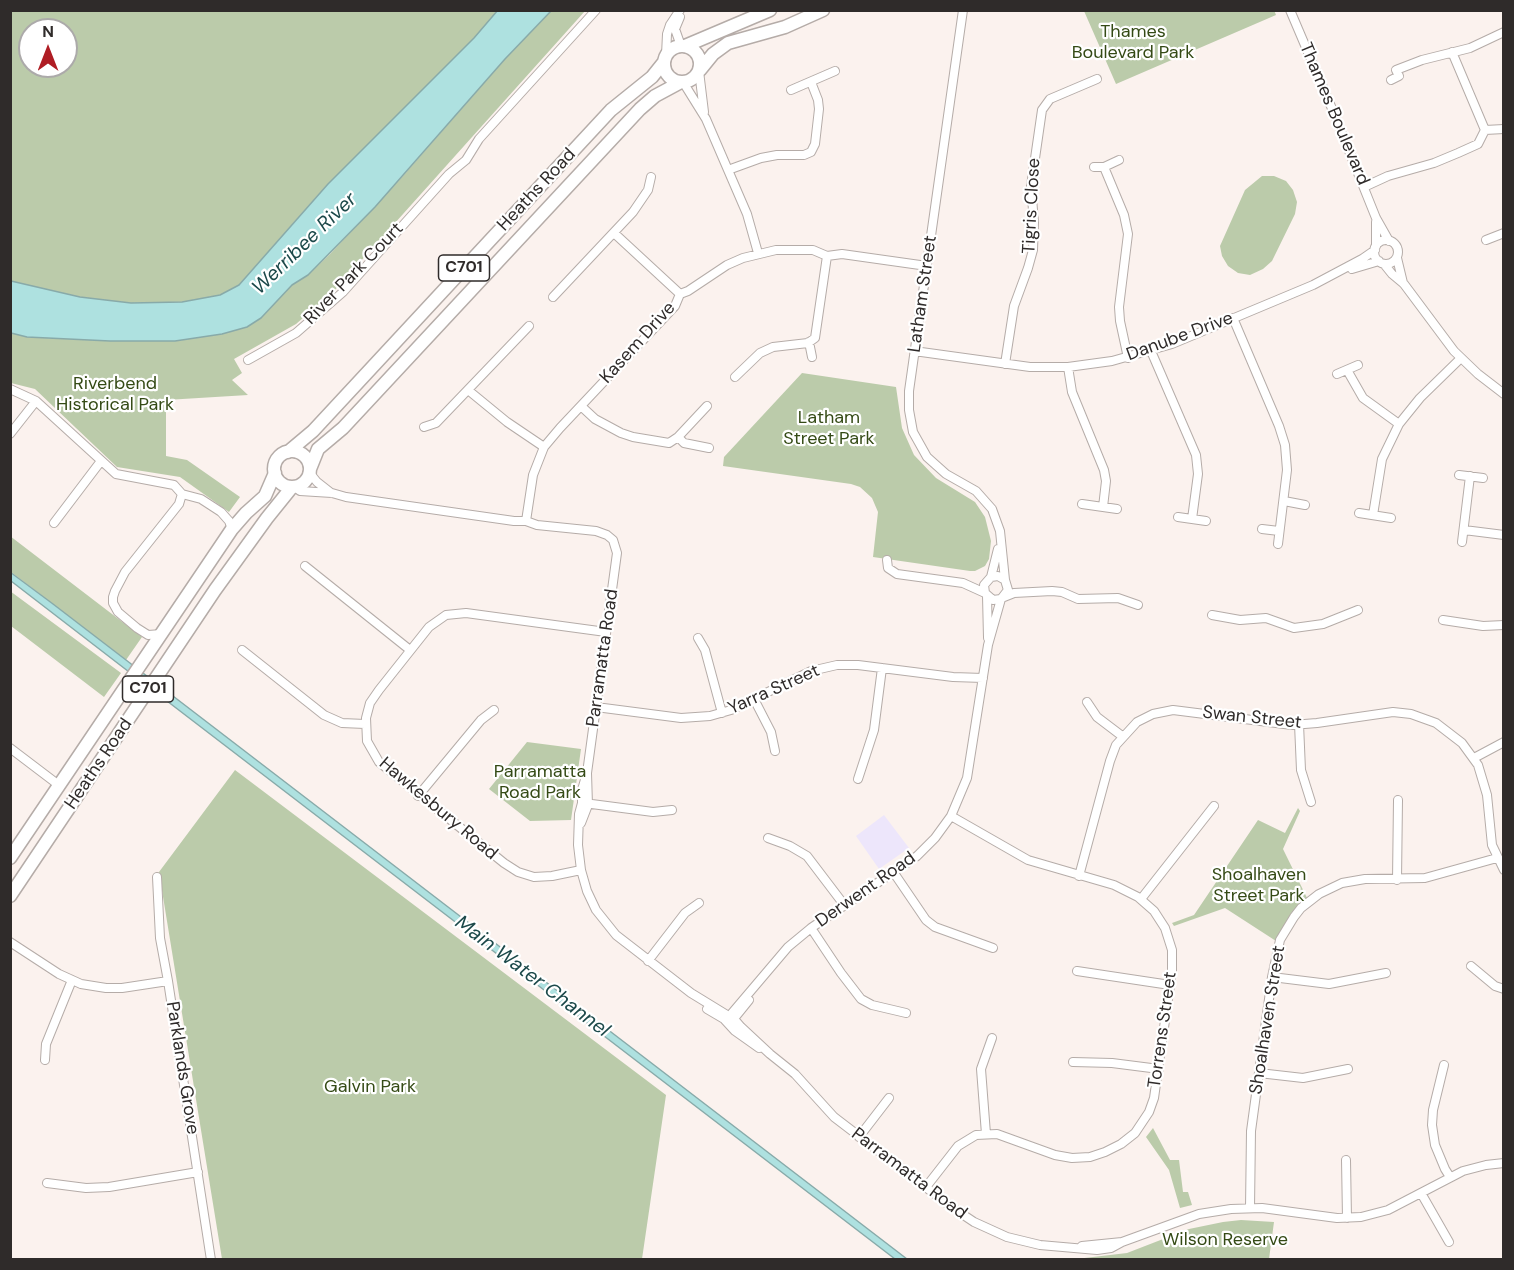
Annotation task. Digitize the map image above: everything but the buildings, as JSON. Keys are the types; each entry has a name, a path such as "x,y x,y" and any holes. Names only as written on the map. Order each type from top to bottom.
{"main road":[{"name":"C701","path":"665,59 672,49 770,10"},
{"name":"C701","path":"682,82 693,79 712,54 728,43 785,27 823,10"},
{"path":"683,46 693,49 698,54 701,62 699,71"},
{"path":"665,59 668,76 682,82"},
{"name":"Heaths Road","path":"288,452 313,431 611,110 655,74 665,59"},
{"name":"Heaths Road","path":"310,471 318,449 343,428 640,109 655,96 682,82"},
{"name":"C701","path":"275,473 277,460 288,452"},
{"path":"288,452 302,455 308,461 310,471"},
{"name":"C701","path":"293,487 304,482 310,471"},
{"path":"275,473 281,483 293,487"},
{"name":"Heaths Road","path":"10,858 232,529 265,496 275,473"},
{"name":"Heaths Road","path":"10,896 215,590 293,487"},
{"path":"61,783 78,795"}],"street":[{"path":"682,10 675,29 683,46"},
{"path":"665,59 667,33 676,15 682,10"},
{"name":"Latham Street","path":"963,10 908,405 917,441 927,456 938,468 976,491 995,516 1006,581"},
{"path":"1291,12 1300,10"},
{"name":"River Park Court","path":"248,360 296,333 343,292 449,174 473,160 484,136 596,11"},
{"name":"Thames Boulevard","path":"1291,12 1376,218 1389,241"},
{"path":"1391,80 1399,76 1396,70 1470,48 1503,32"},
{"path":"1365,187 1388,176 1434,163 1465,150 1478,144 1483,137 1485,130 1452,52"},
{"path":"699,71 706,119"},
{"path":"791,90 835,71"},
{"name":"Tigris Close","path":"1005,364 1014,306 1033,250 1034,222 1030,186 1042,110 1047,102 1055,97 1097,78"},
{"path":"682,82 706,119 747,214 758,253"},
{"path":"728,170 762,158 777,155 804,155 811,152 815,144 819,109 812,82"},
{"path":"1485,130 1503,129"},
{"path":"1094,167 1104,167 1119,160"},
{"path":"1104,167 1124,215 1128,234 1119,307 1128,358"},
{"path":"553,297 651,192 651,177"},
{"name":"Thames Boulevard","path":"1376,218 1376,248"},
{"path":"614,233 680,294"},
{"path":"1486,240 1501,234 1503,245"},
{"path":"1404,284 1397,258 1397,248 1389,241 1382,242 1376,248 1375,256 1404,284 1440,334 1461,358 1503,394"},
{"name":"Danube Drive","path":"914,351 1030,367 1068,367 1128,358 1233,318 1331,276 1362,259 1376,248"},
{"name":"Kasem Drive","path":"526,518 533,475 544,447 675,306 680,294 727,265 758,253 794,249 813,250 827,256 842,254 927,266"},
{"path":"735,377 760,353 773,347 809,342 815,338 827,256"},
{"path":"1382,263 1391,263 1397,258"},
{"name":"Danube Drive","path":"1331,276 1382,263"},
{"path":"1233,318 1283,436 1287,470 1278,544"},
{"path":"424,427 436,423 529,326"},
{"path":"809,342 812,357"},
{"path":"1151,351 1196,455 1198,474 1192,519"},
{"path":"1373,515 1382,459 1399,424 1416,403 1461,358"},
{"path":"1336,374 1358,365"},
{"path":"1068,367 1072,392 1104,470 1106,481 1103,507"},
{"path":"1347,370 1362,398 1399,424"},
{"path":"10,389 36,401 116,474 174,485 182,494 201,499 221,512 229,521 232,529"},
{"path":"468,390 507,422 544,447"},
{"path":"10,434 36,401"},
{"path":"581,406 607,427 633,437 669,442 678,437 707,406"},
{"path":"678,437 684,443 709,448"},
{"path":"54,523 101,461"},
{"path":"310,471 314,480 332,494"},
{"path":"1459,475 1483,478"},
{"path":"1462,542 1470,477"},
{"path":"293,487 300,491 503,519 526,518"},
{"path":"162,633 148,635 118,612 113,603 115,591 125,572 179,504 182,494"},
{"path":"1284,501 1305,505"},
{"path":"1082,504 1117,508"},
{"path":"1359,513 1391,518"},
{"path":"1178,517 1206,521"},
{"name":"Parramatta Road","path":"526,518 550,525 601,532 610,537 617,553 578,845 581,870 587,891 602,919 616,935 691,993 709,1010 731,1020 735,1031 795,1074 834,1117 960,1213 996,1232 1040,1245 1107,1249 1199,1214 1222,1210 1250,1208 1347,1218 1361,1217 1388,1210 1474,1167 1503,1163"},
{"path":"1262,529 1280,531"},
{"path":"1464,530 1503,535"},
{"name":"Latham Street","path":"990,578 1000,542"},
{"path":"887,560 888,568 897,574 963,583 979,588 993,600 1023,593 1058,591 1078,599 1118,598 1138,605"},
{"path":"305,566 410,650"},
{"path":"963,583 998,576 1023,593"},
{"path":"986,594 984,585 990,578"},
{"path":"1003,598 1008,590 1006,581"},
{"name":"Derwent Road","path":"986,594 988,645"},
{"name":"Derwent Road","path":"731,1020 788,947 811,928 894,873 921,851 951,816 961,796 970,768 988,645 1003,598"},
{"path":"1212,615 1240,620 1266,618 1294,628 1323,624 1358,610"},
{"path":"242,650 324,716 342,723 365,724 373,697 433,622 446,615 455,613 606,632"},
{"path":"1443,620 1483,626 1503,625"},
{"path":"698,638 705,650 722,713"},
{"name":"Yarra Street","path":"596,707 681,718 699,717 722,713 819,669 848,665 982,681"},
{"path":"858,779 873,730 882,668"},
{"path":"754,699 771,732 775,751"},
{"path":"1087,702 1097,717 1122,736"},
{"path":"418,796 481,720 494,710"},
{"name":"Swan Street","path":"1079,876 1116,744 1130,727 1146,717 1173,710 1299,724 1385,712 1411,714 1428,719 1450,732 1474,758 1486,787 1490,831 1495,854 1503,870"},
{"name":"Hawkesbury Road","path":"365,724 367,741 375,758 387,770 518,872 540,877 581,870"},
{"path":"1299,724 1301,770 1311,802"},
{"path":"1474,758 1503,742"},
{"path":"10,748 61,783"},
{"path":"1397,880 1398,800"},
{"path":"585,804 653,812 672,810"},
{"path":"1142,899 1214,806"},
{"name":"Torrens Street","path":"951,816 1022,858 1124,889 1142,899 1158,915 1168,936 1172,960 1154,1098 1144,1120 1128,1139 1105,1152 1090,1157 1064,1157 1003,1136 986,1134"},
{"path":"768,838 790,846 807,856 845,906"},
{"name":"Shoalhaven Street","path":"1250,1208 1250,1139 1272,977 1280,940 1294,917 1310,901 1331,888 1352,881 1437,876 1495,854"},
{"path":"894,873 926,920 936,927 993,948"},
{"name":"Parklands Grove","path":"157,877 160,938 211,1260"},
{"path":"648,961 685,913 699,903"},
{"path":"811,928 861,999 873,1005 906,1013"},
{"path":"10,942 72,980 95,987 114,988 168,981"},
{"path":"1471,966 1495,986 1503,989"},
{"path":"1077,971 1170,985"},
{"path":"1272,977 1329,984 1386,973"},
{"path":"45,1060 46,1044 72,980"},
{"path":"926,1187 958,1146 969,1138 986,1134 981,1069 992,1038"},
{"path":"1073,1062 1104,1062 1158,1069"},
{"path":"1444,1065 1433,1110 1432,1125 1435,1145 1450,1177"},
{"path":"1259,1073 1304,1077 1348,1069"},
{"path":"859,1137 889,1098"},
{"path":"1346,1160 1347,1218"},
{"path":"47,1183 86,1188 109,1187 198,1172"},
{"path":"1421,1193 1449,1242"}],"shaded area":[{"path":"884,815 909,848 879,869 856,836"}],"green space":[{"name":"Thames Boulevard Park","path":"1274,10 1276,15 1116,84 1084,11"},
{"path":"11,11 498,11 474,38 328,184 239,285 220,295 182,302 131,303 80,297 11,281"},
{"name":"Riverbend Historical Park","path":"551,11 585,11 334,291 296,324 234,359 242,373 232,380 248,395 166,400 166,456 187,460 240,497 229,512 180,477 117,467 35,389 11,383 11,333 27,337 175,341 222,334 247,327 261,318 292,285 308,275 330,254"},
{"path":"1262,176 1274,176 1286,181 1293,190 1297,202 1295,214 1272,261 1263,269 1250,275 1238,273 1228,266 1222,256 1220,246 1245,190"},
{"name":"Latham Street Park","path":"802,373 896,387 902,428 914,455 936,478 975,502 985,517 991,541 989,559 985,566 970,571 873,557 878,512 872,498 860,487 723,466 724,457"},
{"path":"10,536 142,637 126,660 11,572"},
{"path":"10,591 121,673 104,697 11,626"},
{"name":"Parramatta Road Park","path":"527,742 581,749 571,820 530,821 489,789"},
{"name":"Galvin Park","path":"235,770 666,1095 642,1259 222,1259 159,872"},
{"name":"Shoalhaven Street Park","path":"1298,808 1300,811 1283,849 1307,898 1292,912 1276,941 1225,908 1174,926 1172,923 1194,915 1258,820 1285,833"},
{"path":"1153,1128 1170,1160 1179,1160 1183,1192 1188,1192 1192,1205 1180,1208 1169,1170 1146,1137"},
{"name":"Wilson Reserve","path":"1241,1220 1274,1222 1269,1259 1076,1259 1127,1253 1189,1229"}],"water":[{"name":"Werribee River","path":"498,10 551,11 505,59 375,207 308,275 292,285 261,318 247,327 222,334 175,341 27,337 11,333 11,281 80,297 131,303 182,302 220,295 239,285 328,184 474,38"},
{"name":"Main Water Channel","path":"10,572 907,1259 895,1259 11,581"}]}
